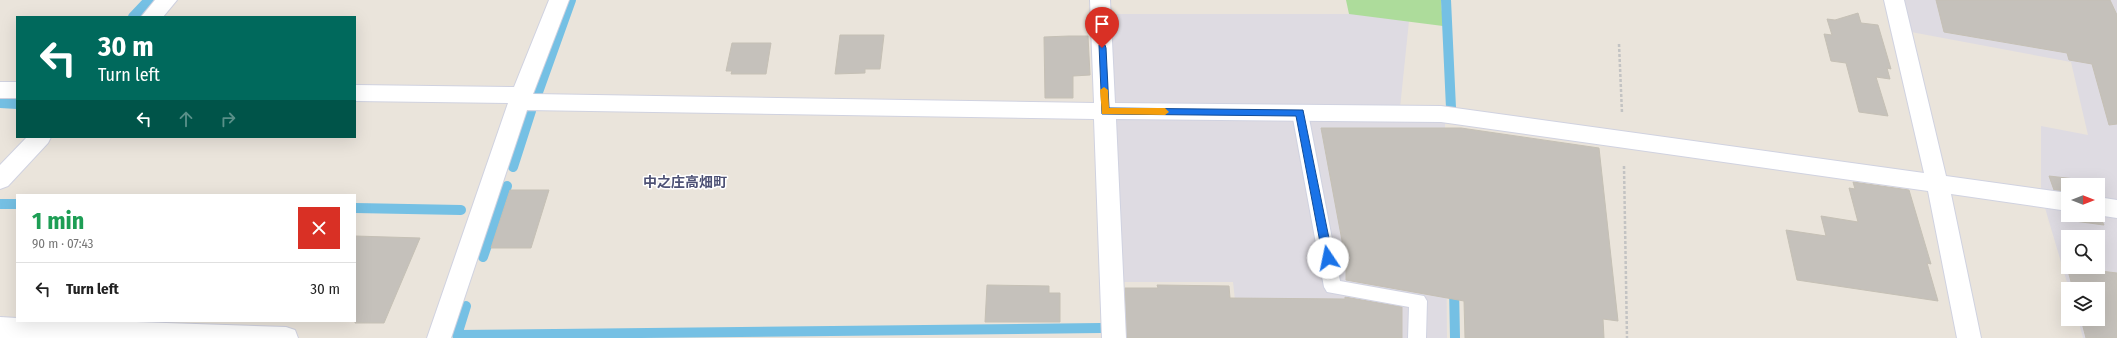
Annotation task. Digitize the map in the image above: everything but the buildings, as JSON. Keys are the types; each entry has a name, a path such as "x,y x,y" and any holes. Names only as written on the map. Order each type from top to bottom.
{"street":[{"path":"152,16 167,0"},
{"path":"438,338 521,99 559,0"},
{"path":"1100,0 1114,338"},
{"path":"1894,0 1937,183 1969,338"},
{"path":"0,90 16,90"},
{"path":"356,93 521,99 1105,111 1441,114 2061,201"},
{"path":"0,180 39,138"},
{"path":"2105,207 2117,209"},
{"path":"0,328 171,336 286,338"}],"lane":[{"path":"1300,113 1333,287 1418,301 1417,338"}],"path":[{"path":"1619,44 1624,139 1627,338"}],"shaded area":[{"path":"1903,0 2117,0 2117,200 2105,198 2105,178 2061,178 2061,192 2041,189 2041,126 2088,135 2071,62 1911,32"},
{"path":"1107,14 1355,14 1409,21 1400,108 1112,106"},
{"path":"1122,117 1445,120 1447,338 1393,338 1238,328 1233,282 1121,282 1113,123"},
{"path":"2045,208 2061,210 2061,222 2105,222 2105,216 2117,218 2117,338 2083,338 2080,326 2105,326 2105,282 2067,282 2065,274 2105,274 2105,230 2061,230 2061,262"}],"green space":[{"path":"1346,0 1441,0 1443,26 1349,14"}],"waterway":[{"path":"134,16 149,0"},
{"path":"537,95 571,0"},
{"path":"1446,0 1451,108"},
{"path":"0,103 16,104"},
{"path":"513,167 531,111"},
{"path":"483,257 507,186"},
{"path":"0,204 16,204"},
{"path":"356,208 461,210"},
{"path":"1454,287 1455,338"},
{"path":"466,306 457,335 1101,328"}],"slow traffic":[{"path":"1104,90 1105,111 1165,112"}],"district":[{"name":"中之庄高畑町","path":"685,182"}],"route":[{"path":"1102,48 1105,111 1300,113 1328,258"}]}
